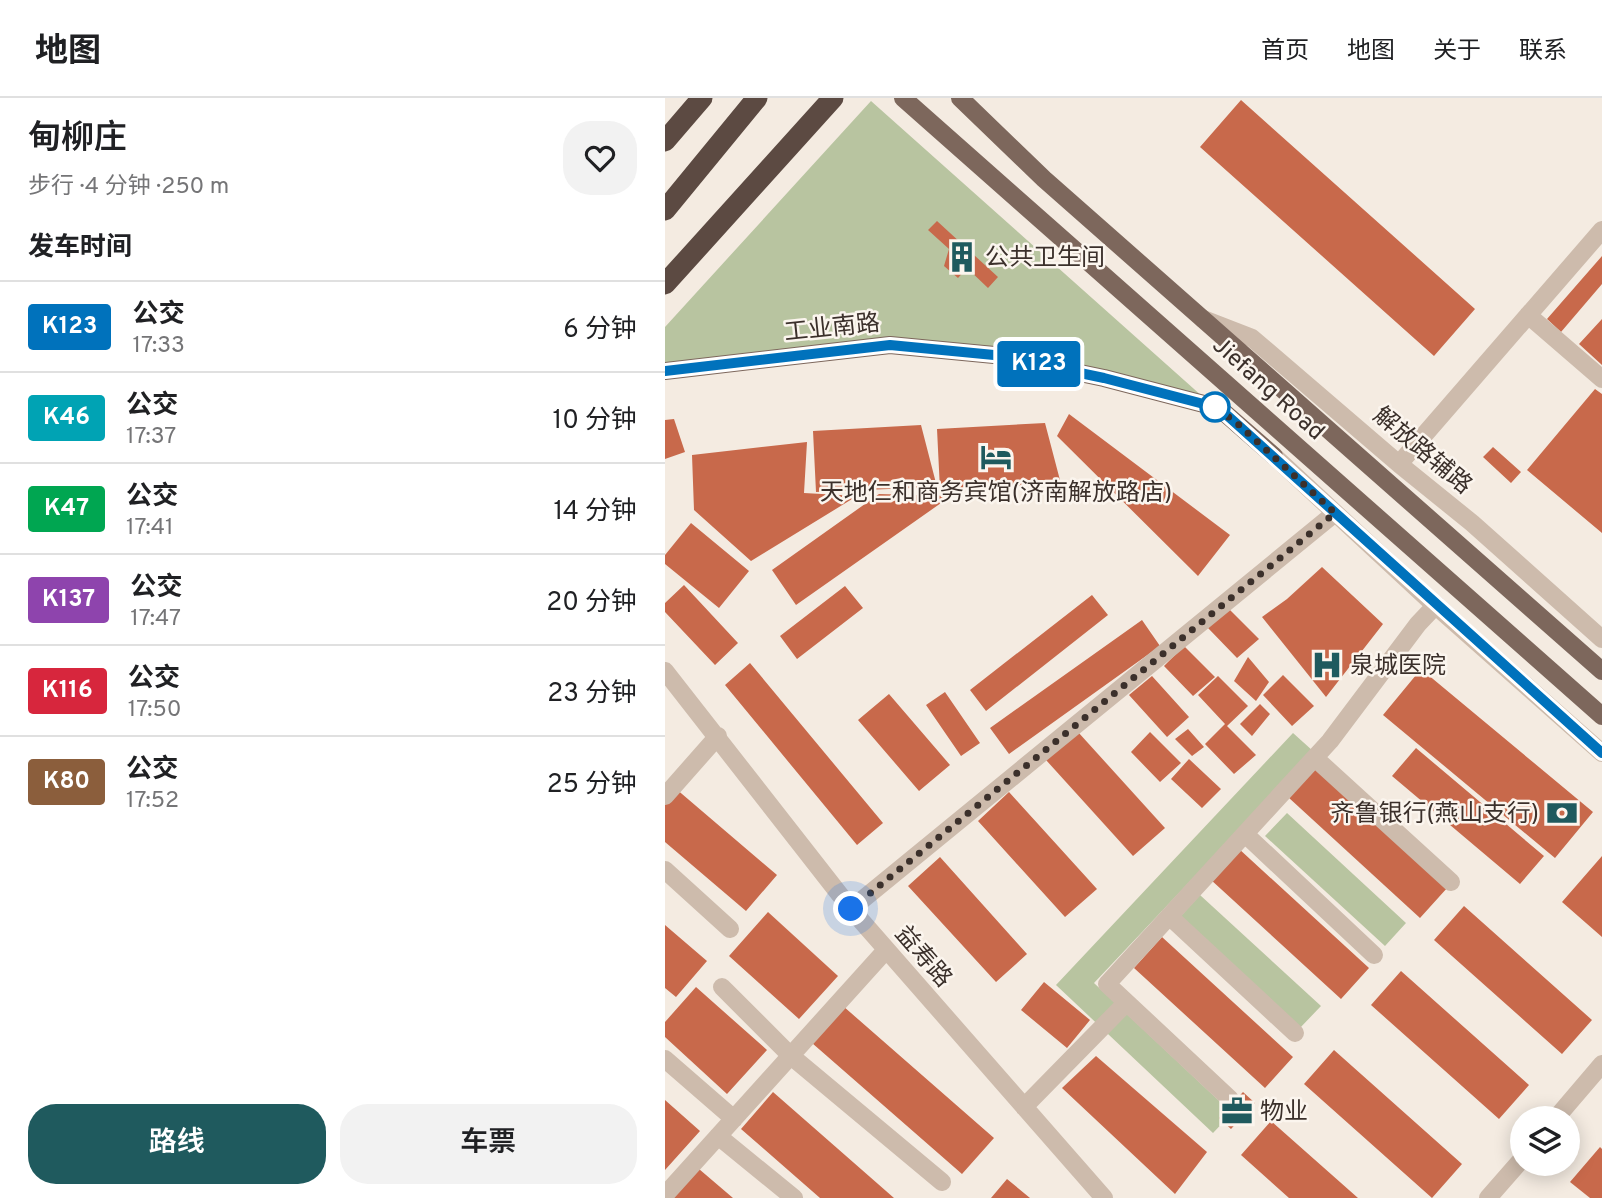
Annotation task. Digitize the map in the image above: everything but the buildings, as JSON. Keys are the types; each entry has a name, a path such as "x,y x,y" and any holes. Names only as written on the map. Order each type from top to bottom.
{"highway":[{"path":"665,141 702,98"},
{"path":"665,210 757,98"},
{"path":"665,284 833,98"}],"main road":[{"name":"Jiefang Road","path":"903,98 1602,716"},
{"name":"Jiefang Road","path":"960,98 1044,179 1602,671"},
{"path":"1023,204 1044,179"},
{"name":"工业南路","path":"665,371 890,345 994,355 1104,378 1219,408 1274,456"},
{"path":"1238,424 1268,419 1274,456"}],"street":[{"path":"1399,464 1602,230"},
{"path":"1528,315 1602,379"},
{"name":"解放路辅路","path":"1200,318 1252,338 1399,464 1474,524 1602,639"},
{"path":"1274,456 1602,752"},
{"path":"851,909 1335,513"},
{"path":"1230,1099 1107,984 1330,741 1418,624 1436,605"},
{"name":"益寿路","path":"665,671 851,909 1104,1198"},
{"path":"665,796 718,736"},
{"path":"1315,758 1451,882"},
{"path":"1245,834 1374,955"},
{"path":"665,870 730,929"},
{"path":"1170,916 1295,1033"},
{"path":"665,1195 886,950"},
{"path":"722,987 790,1056 942,1182"},
{"path":"1024,1107 1126,1003"},
{"path":"665,1059 734,1119"},
{"path":"1566,1106 1602,1064"},
{"path":"719,1136 794,1198"},
{"path":"1488,1198 1510,1173"}],"green space":[{"path":"871,101 1203,397 891,342 665,369 665,327"},
{"path":"1293,733 1313,751 1094,983 1232,1113 1213,1133 1056,985"},
{"path":"1287,813 1406,923 1385,946 1265,836"},
{"path":"1200,895 1321,1006 1299,1029 1179,918"}],"bus line":[{"name":"K123","path":"665,371 890,345 994,355 1104,378 1219,408 1602,753"}],"place":[{"name":"公共卫生间","path":"962,257"},
{"name":"天地仁和商务宾馆(济南解放路店)","path":"996,457"},
{"name":"泉城医院","path":"1327,665"},
{"name":"齐鲁银行(燕山支行)","path":"1562,813"},
{"name":"物业","path":"1237,1111"}],"route":[{"path":"851,909 1335,513 1238,424 1215,407"}]}
